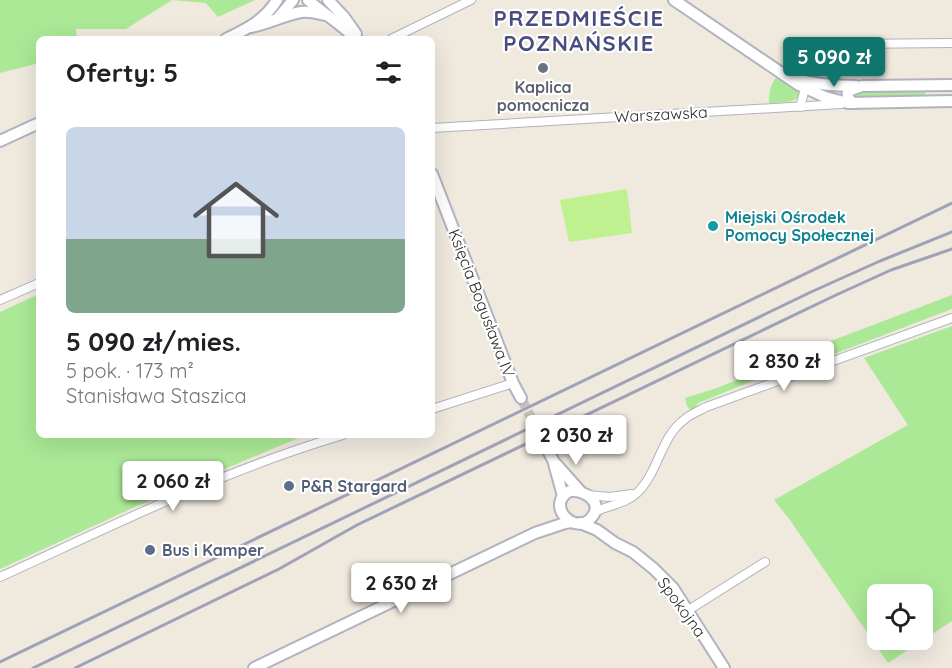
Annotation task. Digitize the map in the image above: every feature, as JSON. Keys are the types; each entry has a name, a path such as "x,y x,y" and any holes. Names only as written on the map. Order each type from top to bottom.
{"street":[{"path":"232,36 251,27 265,16 278,0"},
{"path":"276,20 293,0"},
{"path":"308,0 354,36"},
{"path":"328,0 344,17 356,36"},
{"path":"397,36 471,0"},
{"path":"674,0 784,74 825,97 851,103"},
{"path":"251,27 304,12 325,15"},
{"path":"844,44 952,43"},
{"path":"806,85 952,85"},
{"path":"800,107 806,85"},
{"path":"851,103 847,95 848,91 862,86"},
{"name":"Warszawska","path":"435,128 851,103 952,101"},
{"path":"0,141 36,124"},
{"name":"Księcia Bogusława IV","path":"435,182 513,383 521,398"},
{"path":"0,300 36,284"},
{"path":"254,668 536,534 565,523 586,522 594,513 629,499 639,492 650,476 668,439 685,419 706,407 952,318"},
{"path":"435,408 513,383"},
{"path":"0,578 188,491 334,438"},
{"path":"536,534 558,513 563,496 553,460 546,447"},
{"path":"553,460 592,499 594,513"},
{"path":"563,496 570,491 617,496 639,492"},
{"path":"560,508 564,516 576,523"},
{"name":"Spokojna","path":"594,513 598,520 673,588 724,668"},
{"name":"Spokojna","path":"576,523 597,530 633,552"},
{"path":"687,611 765,562"}],"green space":[{"path":"0,0 172,0 126,29 76,29 77,36 36,36 36,64 0,73"},
{"path":"172,0 255,0 218,17 206,3"},
{"path":"777,77 793,86 799,93 799,97 791,101 769,103 771,86"},
{"path":"952,89 952,91 926,92 923,97 857,98 853,95 857,91"},
{"path":"627,189 632,233 569,242 560,200"},
{"path":"36,295 36,438 298,438 137,506 0,569 0,312"},
{"path":"952,295 952,309 834,354 816,358 801,367 782,369 765,379 757,379 698,403 690,410 687,406 685,398 784,362 807,350"},
{"path":"952,326 952,621 933,633 933,584 867,584 867,632 774,500 908,425 864,358"},
{"path":"879,650 908,650 888,663"}],"tunnel":[{"path":"521,398 546,447"}],"railway":[{"path":"0,662 952,203"},
{"path":"33,668 811,292 952,232"},
{"path":"75,668 279,569 357,525 836,295 891,270 952,249"}],"place":[{"name":"Kaplica pomocnicza","path":"543,68"},
{"name":"Miejski Ośrodek Pomocy Społecznej","path":"713,226"},
{"name":"P&R Stargard","path":"289,486"},
{"name":"Bus i Kamper","path":"150,550"}],"district":[{"name":"PRZEDMIEŚCIE POZNAŃSKIE","path":"579,30"}]}
